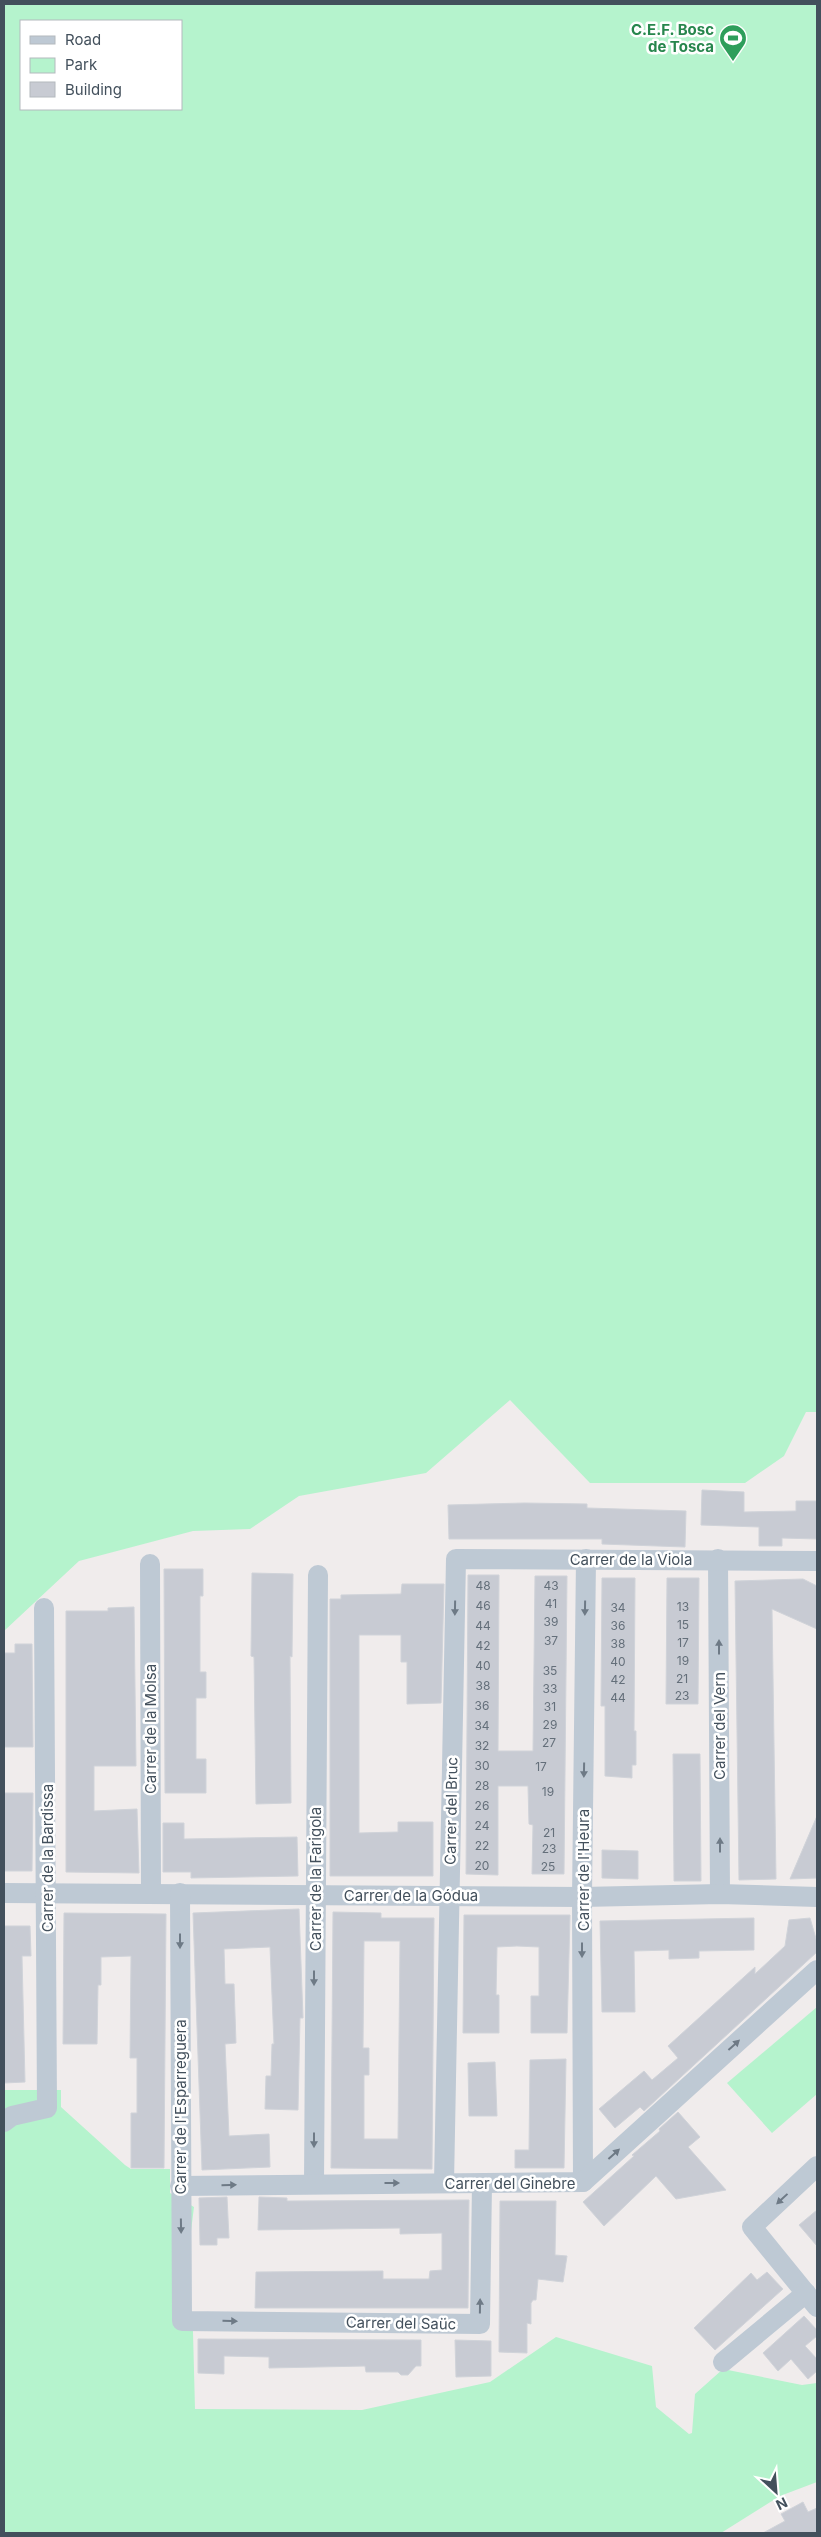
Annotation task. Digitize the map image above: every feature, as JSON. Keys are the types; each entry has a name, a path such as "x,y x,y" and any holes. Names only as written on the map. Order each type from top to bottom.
{"street":[{"name":"Carrer de la Viola","path":"456,1559 718,1559 814,1563"},
{"name":"Carrer del Bruc","path":"444,2183 456,1559"},
{"name":"Carrer de l'Heura","path":"583,2182 582,1897 586,1559"},
{"name":"Carrer del Vern","path":"718,1559 720,1894"},
{"name":"Carrer de la Molsa","path":"150,1564 151,1893"},
{"name":"Carrer de la Farigola","path":"314,2184 314,1894 318,1575"},
{"name":"Carrer de la Bardissa","path":"4,2122 12,2116 47,2108 44,1608"},
{"name":"Carrer de la Gódua","path":"4,1893 180,1892 582,1897 720,1894 817,1897"},
{"name":"Carrer de l'Esparreguera","path":"180,1892 182,2321"},
{"name":"Carrer del Ginebre","path":"180,2186 583,2182 817,1970"},
{"path":"723,2362 812,2300 752,2227 817,2166"},
{"name":"Carrer del Saüc","path":"182,2321 480,2324 482,2183"}],"green space":[{"path":"4,4 817,4 817,1412 806,1412 784,1456 745,1483 590,1483 510,1400 426,1473 299,1496 250,1529 193,1531 79,1561 4,1631"},
{"path":"817,2007 817,2094 772,2133 727,2083"},
{"path":"4,2090 61,2090 61,2107 125,2165 131,2169 170,2169 170,2193 194,2207 186,2271 193,2332 195,2409 362,2410 490,2382 556,2337 652,2366 656,2407 689,2434 692,2433 695,2394 723,2369 802,2385 817,2383 817,2482 780,2496 721,2533 4,2533"}],"building":[{"path":"702,1490 744,1492 744,1512 796,1511 796,1501 817,1501 817,1539 782,1538 782,1546 759,1546 759,1527 701,1525"},
{"path":"587,1504 587,1508 686,1511 685,1547 602,1544 602,1539 449,1539 448,1505"},
{"path":"164,1569 203,1569 203,1596 200,1596 200,1672 206,1672 206,1698 196,1698 196,1759 206,1759 206,1793 165,1793"},
{"path":"252,1573 293,1574 292,1657 290,1656 291,1803 256,1804 254,1657 251,1656"},
{"path":"468,1575 499,1575 498,1751 533,1751 535,1576 567,1576 564,1874 532,1874 533,1825 529,1824 528,1786 498,1786 498,1875 466,1874"},
{"path":"602,1578 635,1578 634,1731 636,1731 636,1765 632,1765 632,1778 605,1776 605,1706 601,1706"},
{"path":"667,1578 699,1578 698,1704 666,1704"},
{"path":"803,1579 817,1586 817,1629 772,1609 776,1879 739,1880 735,1581"},
{"path":"402,1584 444,1584 441,1703 407,1704 407,1662 401,1662 401,1635 359,1635 359,1833 398,1832 398,1822 433,1822 433,1876 330,1876 330,1599 341,1599 341,1595 401,1594"},
{"path":"134,1607 136,1766 94,1766 94,1811 137,1809 139,1873 66,1872 66,1611 108,1611 108,1608"},
{"path":"15,1644 32,1644 33,1747 4,1747 4,1653 15,1653"},
{"path":"673,1754 700,1754 701,1881 674,1881"},
{"path":"4,1793 33,1793 32,1871 4,1871"},
{"path":"817,1816 817,1878 790,1879"},
{"path":"163,1823 184,1823 184,1839 297,1837 298,1876 191,1878 191,1872 163,1872"},
{"path":"602,1850 638,1851 638,1879 602,1878"},
{"path":"299,1909 303,2018 300,2018 298,2110 265,2109 266,2076 271,2076 272,2044 274,2044 270,1947 224,1949 225,1984 234,1984 236,2043 225,2044 229,2136 269,2134 270,2167 202,2170 193,1913"},
{"path":"333,1912 381,1913 381,1918 434,1918 432,2169 331,2168","holes":["364,1941 400,1941 398,2139 364,2139 364,2075 369,2075 369,2048 363,2048"]},
{"path":"64,1913 166,1914 164,2168 131,2168 131,2113 137,2113 137,2058 130,2058 131,1956 101,1957 101,1985 98,1985 97,2044 63,2044"},
{"path":"464,1915 570,1915 567,2033 531,2033 531,1996 539,1996 539,1947 517,1946 497,1947 496,1995 499,1995 499,2033 463,2033"},
{"path":"754,1918 754,1950 699,1951 699,1958 669,1959 669,1950 634,1951 635,2012 602,2012 600,1921"},
{"path":"810,1918 817,1942 817,1952 644,2111 640,2107 615,2128 599,2109 644,2071 652,2080 678,2058 668,2046 755,1967 755,1974 785,1946 789,1920"},
{"path":"4,1926 30,1926 31,1956 22,1956 25,2082 4,2083"},
{"path":"566,2059 564,2168 515,2168 515,2150 529,2150 530,2060"},
{"path":"495,2062 497,2116 469,2116 468,2063"},
{"path":"678,2112 700,2137 688,2147 726,2190 676,2199 656,2176 604,2226 583,2202 634,2156 632,2155 660,2131 659,2129"},
{"path":"227,2197 229,2238 217,2238 217,2245 200,2245 199,2198"},
{"path":"259,2197 287,2198 287,2201 469,2200 468,2308 255,2308 256,2272 383,2271 383,2279 429,2279 430,2271 442,2270 442,2233 400,2234 400,2228 258,2230"},
{"path":"500,2201 556,2201 555,2255 567,2256 563,2282 538,2279 536,2300 533,2300 531,2303 531,2324 527,2323 527,2353 499,2352"},
{"path":"817,2210 817,2246 799,2225"},
{"path":"767,2272 783,2289 715,2350 694,2328 751,2273 757,2280"},
{"path":"804,2316 817,2330 817,2336 805,2346 817,2359 817,2371 808,2379 791,2359 778,2371 763,2353"},
{"path":"198,2339 421,2340 421,2366 416,2366 408,2375 401,2375 398,2372 366,2372 365,2366 269,2368 269,2357 224,2356 224,2374 198,2373"},
{"path":"455,2340 491,2341 491,2376 456,2377"},
{"path":"803,2502 808,2512 817,2508 817,2533 763,2533 785,2521 781,2514"}],"place":[{"name":"C.E.F. Bosc de Tosca","path":"733,62"}]}
